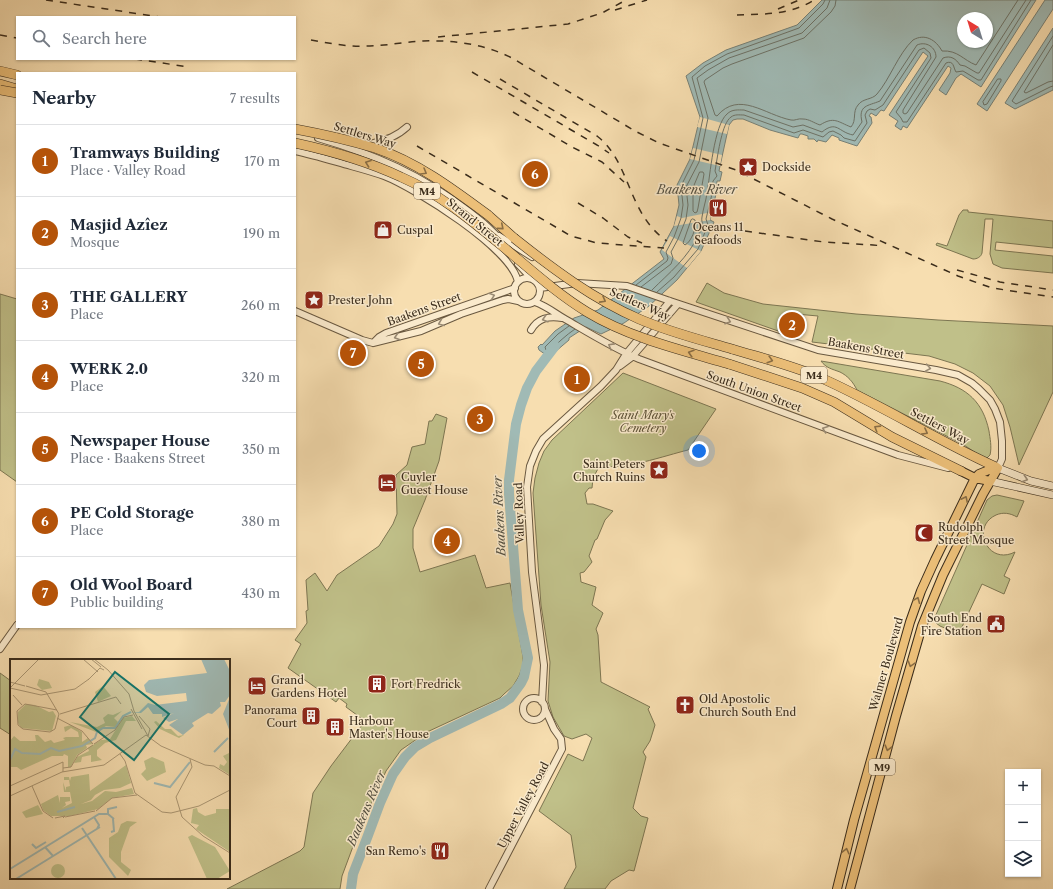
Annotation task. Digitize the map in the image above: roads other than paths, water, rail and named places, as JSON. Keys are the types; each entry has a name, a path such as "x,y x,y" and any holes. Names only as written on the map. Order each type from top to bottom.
{"highway":[{"path":"0,71 13,74"},
{"path":"0,82 16,87"},
{"path":"0,89 16,93"},
{"name":"Settlers Way","path":"296,129 340,138 376,148 412,164 458,193 561,274 602,300 639,319 777,362 818,377 997,468"},
{"name":"M4","path":"296,142 343,154 375,165 403,177 425,189 470,220 570,302 604,321 655,342 780,380 834,402 892,437 961,471"}],"main road":[{"path":"975,478 979,474 997,468"},
{"name":"M9","path":"850,889 896,716 922,626 943,575 997,468"},
{"name":"M4","path":"997,468 1031,481 1053,486"},
{"name":"South Union Street","path":"961,471 975,478 990,481"},
{"name":"Walmer Boulevard","path":"837,889 854,820 910,622 921,591 975,478"},
{"path":"990,481 1053,495"}],"street":[{"path":"353,148 391,138 398,135 407,127"},
{"name":"Strand Street","path":"296,134 315,137 353,148 390,163 418,177 459,204 494,232 515,260 532,279"},
{"name":"Strand Street","path":"296,151 384,176 436,204 493,248 516,275 516,285"},
{"path":"494,232 520,250 576,283"},
{"path":"524,279 532,279 540,288 540,296 535,302 527,304 518,300 515,294 516,285 524,279"},
{"name":"Baakens Street","path":"540,288 576,283 627,286 818,350 958,375 979,389 990,400 995,409 1000,422 1002,441 1002,459 997,468"},
{"name":"Baakens Street","path":"373,343 378,337 386,333 516,285"},
{"name":"Baakens Street","path":"373,343 421,331 461,314 503,300 518,300"},
{"name":"Valley Road","path":"629,355 668,300"},
{"name":"South Union Street","path":"535,302 548,307 565,319 629,355 898,455 961,471"},
{"name":"Valley Road","path":"542,702 542,689 545,672 544,655 534,590 528,516 527,487 530,466 543,438 601,386 678,304"},
{"path":"296,311 350,335 373,343"},
{"path":"531,330 535,324 544,318 552,317 565,319"},
{"path":"0,649 16,626"},
{"path":"532,699 542,702 545,709 543,715 539,719 530,719 524,712 525,704 542,689"},
{"name":"Upper Valley Road","path":"489,889 560,756 563,745 545,709"},
{"name":"Upper Valley Road","path":"539,719 554,729"}],"water":[{"path":"822,0 1036,0 981,87 961,74 956,78 946,95 939,90 950,73 951,68 948,66 907,128 903,126 901,130 895,126 898,121 889,115 928,56 923,52 884,111 881,110 876,116 871,113 869,116 871,117 872,123 857,146 839,140 839,138 832,135 826,142 818,140 817,142 814,139 808,139 808,136 802,134 800,134 798,138 770,130 743,119 733,120 729,125 720,166 719,171 722,172 720,181 717,181 716,194 710,220 714,222 701,251 677,280 649,306 624,323 601,334 586,327 569,338 569,340 549,357 539,350 538,347 541,344 542,345 555,331 574,318 598,310 664,259 660,252 674,226 679,205 677,185 690,159 700,117 686,76 703,63 726,50 797,25"},
{"path":"1045,0 1053,0 1053,9 987,111 977,104"},
{"path":"1053,28 1053,90 1015,109 1005,103"}],"waterway":[{"name":"Baakens River","path":"351,889 353,874 380,803 393,774 405,757 415,747 430,738 501,704 510,698 524,677 528,658 518,610 509,480 516,424 521,405 527,388 536,371 555,346"}],"railway":[{"path":"46,0 153,16"},
{"path":"438,37 568,24 602,13 626,0"},
{"path":"615,10 647,0"},
{"path":"778,9 799,0"},
{"path":"737,15 777,13 796,9 814,0"},
{"path":"0,35 16,38"},
{"path":"311,40 352,46 423,41 446,41 491,49 512,58 635,131 659,143 736,170 832,219 958,276 992,288 1053,297"},
{"path":"142,60 189,67"},
{"path":"472,72 609,153"},
{"path":"500,79 597,136 608,147 617,160 636,203 644,217 654,230 667,241"},
{"path":"513,112 572,147 602,162 624,182"},
{"path":"417,146 571,236 597,243 664,248"},
{"path":"578,203 603,218 628,237 642,243"},
{"path":"745,231 824,242 884,246"},
{"path":"957,270 1000,282 1053,290"}],"place":[{"name":"Dockside","path":"748,167"},
{"name":"PE Cold Storage","path":"535,174"},
{"name":"Oceans 11 Seafoods","path":"718,208"},
{"name":"Cuspal","path":"383,230"},
{"name":"Prester John","path":"314,300"},
{"name":"Masjid Azîez","path":"792,325"},
{"name":"Old Wool Board","path":"353,353"},
{"name":"Newspaper House","path":"421,364"},
{"name":"Tramways Building","path":"577,379"},
{"name":"THE GALLERY","path":"480,419"},
{"name":"Saint Peters Church Ruins","path":"659,470"},
{"name":"Cuyler Guest House","path":"387,483"},
{"name":"Rudolph Street Mosque","path":"924,533"},
{"name":"WERK 2.0","path":"447,541"},
{"name":"South End Fire Station","path":"996,624"},
{"name":"Fort Fredrick","path":"377,684"},
{"name":"Grand Gardens Hotel","path":"257,686"},
{"name":"Old Apostolic Church South End","path":"685,705"},
{"name":"Panorama Court","path":"311,716"},
{"name":"Harbour Master's House","path":"335,727"},
{"name":"San Remo's","path":"440,851"}],"park label":[{"name":"Saint Mary's Cemetery","path":"643,421"}]}
